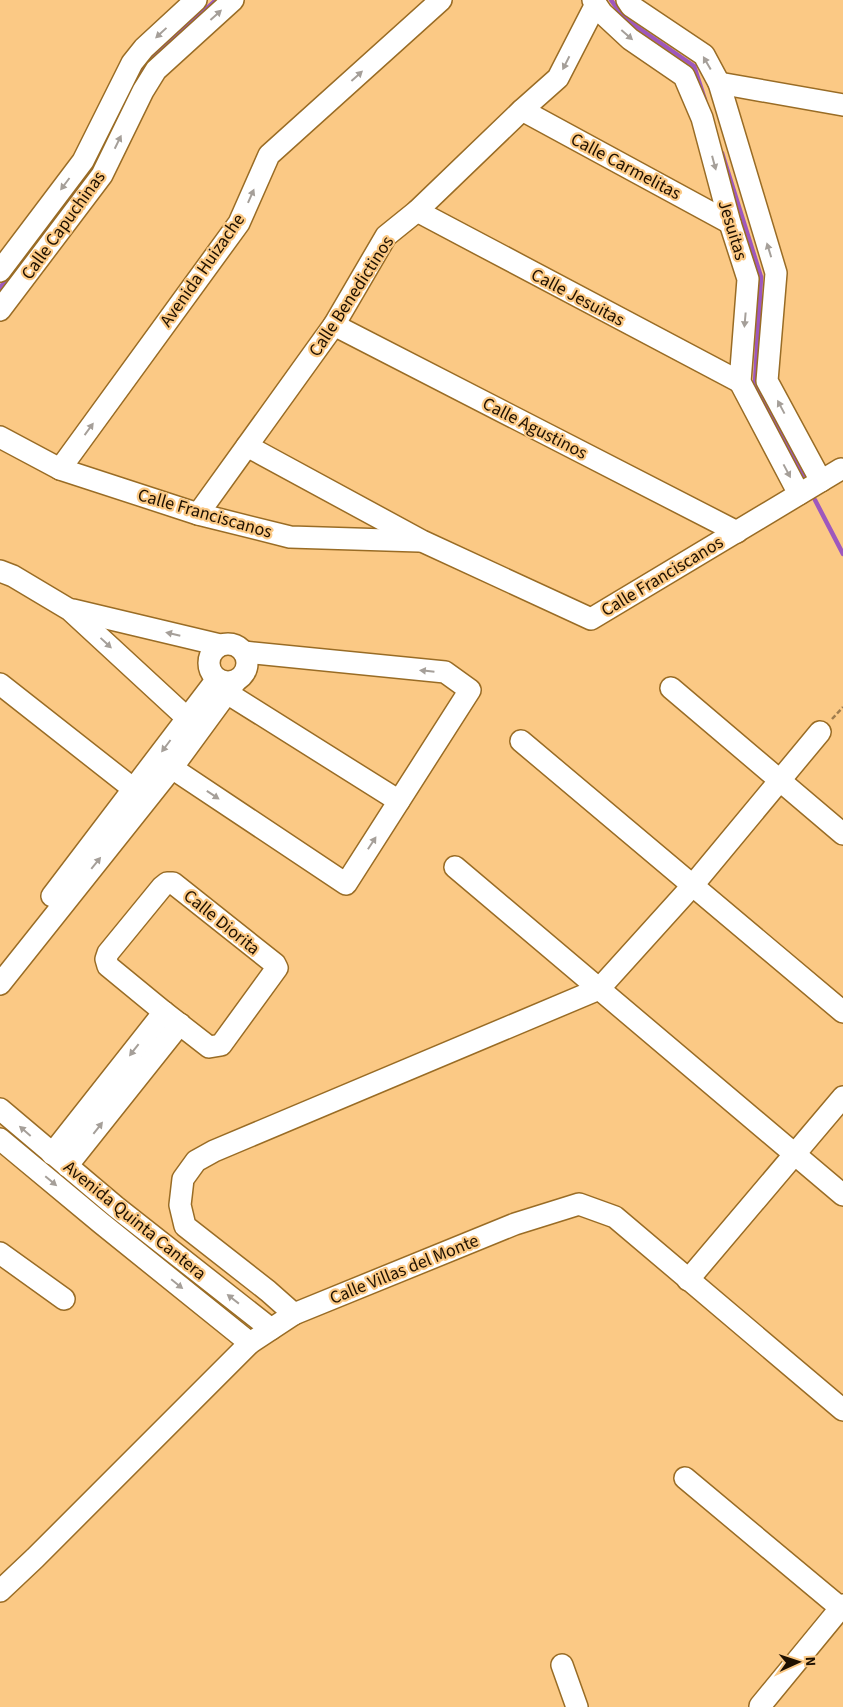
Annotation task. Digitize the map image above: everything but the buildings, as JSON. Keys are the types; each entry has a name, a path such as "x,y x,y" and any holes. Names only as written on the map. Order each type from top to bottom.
{"street":[{"name":"Calle Capuchinas","path":"0,271 83,161 132,63 144,48 196,0"},
{"name":"Calle Capuchinas","path":"0,310 102,175 143,91 156,70 233,0"},
{"name":"Avenida Huizache","path":"60,469 239,222 269,156 441,0"},
{"name":"Jesuitas","path":"627,0 631,6 704,56 719,83 776,272 766,381 820,481"},
{"name":"Jesuitas","path":"595,2 602,13 630,39 684,76 702,118 730,222 748,279 740,382"},
{"name":"Calle Benedictinos","path":"198,514 334,325 386,236 417,211 558,78 595,2"},
{"path":"719,83 843,105"},
{"name":"Calle Carmelitas","path":"522,110 730,222"},
{"name":"Calle Jesuitas","path":"417,211 740,382"},
{"name":"Calle Agustinos","path":"334,325 737,532"},
{"path":"740,382 799,494"},
{"name":"Calle Franciscanos","path":"0,437 60,469 198,514 290,537 422,541"},
{"name":"Calle Franciscanos","path":"247,446 422,541 591,619 841,469"},
{"path":"0,571 13,576 70,610 187,718"},
{"path":"70,610 220,645 233,644 244,652 445,672 470,690 346,884 172,768"},
{"path":"220,645 214,649 209,661 212,674 398,801"},
{"path":"0,984 75,879 141,794 187,718 226,685 239,680 245,672 247,665 244,652"},
{"path":"0,684 141,794"},
{"path":"141,794 172,768 226,685"},
{"path":"671,688 843,834"},
{"path":"294,1314 268,1291 185,1226 180,1205 183,1179 196,1161 214,1151 600,989 693,885 820,732"},
{"path":"521,741 843,1012"},
{"path":"455,867 843,1195"},
{"path":"0,963 75,879"},
{"name":"Calle Diorita","path":"167,883 174,883 274,964 276,968 222,1045 209,1046 172,1018 108,966 106,959 108,953 167,883"},
{"path":"60,1160 172,1018"},
{"path":"688,1280 843,1097"},
{"name":"Avenida Quinta Cantera","path":"0,1109 116,1206 271,1329"},
{"name":"Avenida Quinta Cantera","path":"0,1138 101,1223 250,1343"},
{"name":"Calle Villas del Monte","path":"0,1591 250,1343 294,1314 515,1224 578,1204 616,1217 843,1410"},
{"path":"0,1253 64,1299"},
{"path":"685,1478 842,1607 760,1706"},
{"path":"562,1665 573,1705"}],"waterway":[{"path":"131,92 143,66 216,0"},
{"path":"611,0 624,18 694,66 705,100"},
{"path":"722,153 761,277 755,383 803,476"},
{"path":"18,265 96,165"},
{"path":"0,288 10,275"},
{"path":"815,500 843,554"}]}
